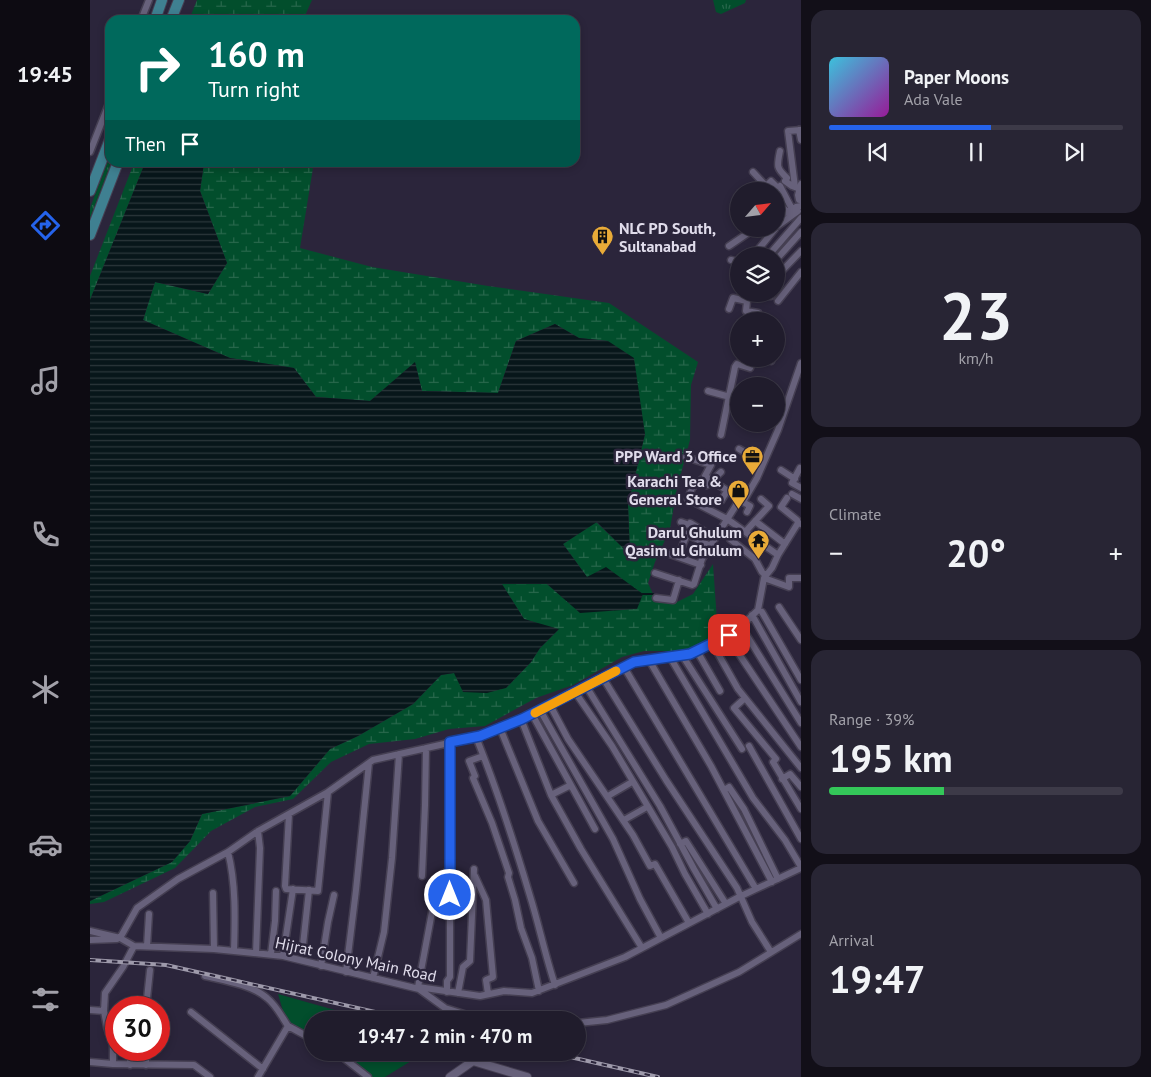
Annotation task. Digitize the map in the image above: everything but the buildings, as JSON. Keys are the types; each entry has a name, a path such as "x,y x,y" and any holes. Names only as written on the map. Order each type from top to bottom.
{"main road":[{"path":"157,15 162,0"},
{"path":"173,15 179,0"},
{"path":"90,191 105,152"},
{"path":"90,235 116,167"}],"street":[{"path":"143,15 149,0"},
{"path":"90,152 105,113"},
{"path":"799,191 788,131 800,130 801,140"},
{"path":"780,151 778,169 788,178 785,182 799,191"},
{"path":"753,172 759,182"},
{"path":"787,199 799,191"},
{"path":"785,195 798,211 785,221"},
{"path":"776,247 801,218"},
{"path":"785,250 800,234"},
{"path":"729,246 741,238"},
{"path":"785,268 801,251"},
{"path":"785,292 801,272"},
{"path":"729,309 732,302"},
{"path":"747,302 746,311 752,312"},
{"path":"655,573 692,585 710,546 741,501 763,463 778,430 801,363"},
{"path":"708,391 730,397 722,435"},
{"path":"739,449 763,463"},
{"path":"686,457 712,465 705,476 750,506 746,512"},
{"path":"800,468 792,483 801,488"},
{"path":"782,470 794,478"},
{"path":"721,472 707,485 701,480 692,488 688,499 727,519 778,555"},
{"path":"721,501 727,491"},
{"path":"801,499 790,496 781,507 797,520 799,524 765,578 760,610 801,680"},
{"path":"746,531 769,506 761,500"},
{"path":"681,522 689,525 690,523 715,538"},
{"path":"755,522 785,544"},
{"path":"682,547 687,534 710,546"},
{"path":"730,539 755,559 765,578 789,587 789,578 801,578"},
{"path":"664,552 701,565"},
{"path":"656,598 673,600 680,580"},
{"path":"779,606 801,640"},
{"path":"120,938 137,908 178,879 228,852 258,831 328,792 373,760 476,736 500,728 522,719 634,662 690,654 697,651 735,632 752,615 760,610"},
{"path":"752,615 801,702"},
{"path":"741,626 801,723"},
{"path":"726,636 801,747"},
{"path":"712,643 738,690 801,768"},
{"path":"697,651 720,691"},
{"path":"682,655 742,749"},
{"path":"670,657 743,782 785,840 801,868"},
{"path":"649,660 724,790 729,787 744,809 775,880"},
{"path":"624,667 756,889"},
{"path":"603,678 666,780 737,888 754,927 771,952"},
{"path":"586,686 655,797 717,909"},
{"path":"575,692 612,746 672,847 708,914"},
{"path":"745,698 734,708 776,759 773,762 801,809"},
{"path":"550,705 568,739 624,820 650,866 655,864 689,923"},
{"path":"540,710 613,839 640,899 661,938"},
{"path":"532,714 595,829"},
{"path":"522,719 551,795 581,849 642,948"},
{"path":"500,728 538,821 574,883"},
{"path":"476,736 507,822 531,897 546,958 555,985"},
{"path":"447,992 447,981 450,977 450,742"},
{"path":"749,746 801,839"},
{"path":"422,876 426,806 426,748"},
{"path":"373,978 384,932 392,858 399,754"},
{"path":"484,756 469,761 475,776 473,778 509,873 508,877 521,928 532,958 539,991"},
{"path":"346,972 369,763"},
{"path":"782,779 790,774 801,787"},
{"path":"608,796 632,782"},
{"path":"551,795 571,786"},
{"path":"289,814 285,886 286,888 293,889 319,890 328,792"},
{"path":"624,820 647,807"},
{"path":"256,953 260,848 258,831"},
{"path":"680,844 686,841 726,904"},
{"path":"228,852 232,867 235,911 234,951"},
{"name":"Hijrat Colony Main Road","path":"134,946 214,949 271,954 418,988 480,996 504,992 532,993 625,957 741,896 801,868"},
{"path":"450,871 444,873 432,912 418,988 444,1008 454,1011"},
{"path":"458,993 463,967 470,962 474,871 486,900 493,977 486,980 488,994"},
{"path":"283,956 293,889"},
{"path":"303,945 309,890"},
{"path":"271,954 276,921 276,891"},
{"path":"214,893 214,949"},
{"path":"321,966 334,895"},
{"path":"147,946 150,914"},
{"path":"90,931 120,938 134,946 123,967 105,993 104,1010 113,1045 113,1064"},
{"path":"586,1022 607,1020 666,1005 739,972 801,934"},
{"path":"90,940 120,938"},
{"path":"147,996 150,970"},
{"path":"205,976 234,983 263,994 288,1026 304,1035"},
{"path":"90,1010 104,1010"},
{"path":"191,1012 261,1074 288,1026"},
{"path":"348,1061 368,1077"},
{"path":"450,1077 473,1061 526,1077"},
{"path":"90,1062 194,1066 210,1077"}],"green space":[{"path":"197,0 312,0 305,15 191,15"},
{"path":"713,0 746,0 745,3 721,14 716,12"},
{"path":"106,167 109,167 90,218 90,208"},
{"path":"132,167 143,167 90,300 90,276"},
{"path":"203,167 313,167 300,248 372,267 609,303 698,362 691,385 690,440 677,488 670,529 648,583 658,600 675,603 693,594 713,564 719,629 716,638 686,651 644,651 622,657 573,685 536,698 485,726 449,729 415,739 369,744 331,762 293,799 255,807 211,831 175,868 104,902 90,904 90,901 172,862 190,841 202,814 290,796 330,749 358,736 413,704 441,675 454,673 506,688 558,630 524,619 501,583 547,584 581,613 587,577 563,544 596,522 630,554 628,505 645,434 608,341 579,338 555,324 516,341 498,393 422,391 415,363 370,401 316,397 294,368 230,358 143,320 155,282 208,294 227,263 200,191"},
{"path":"278,994 338,1011 304,1011 304,1031 286,1021"},
{"path":"352,1061 411,1061 385,1077 372,1077"}],"shaded area":[{"path":"143,167 203,167 200,191 227,263 208,294 155,282 143,320 230,358 294,368 316,397 370,401 415,362 422,391 498,393 516,341 555,324 579,338 608,341 634,358 645,434 628,505 630,555 597,522 563,544 587,577 606,567 643,594 637,609 580,613 547,584 502,584 524,619 559,629 506,688 487,693 463,692 454,673 441,675 413,704 358,736 330,749 290,796 202,814 190,841 172,862 90,901 90,300"}],"waterway":[{"path":"641,594 653,594"}],"railway":[{"path":"90,960 166,965 371,1011"},
{"path":"586,1061 658,1077"}],"slow traffic":[{"path":"535,713 616,671"}],"place":[{"name":"NLC PD South, Sultanabad","path":"603,256"},
{"name":"PPP Ward 3 Office","path":"753,475"},
{"name":"Karachi Tea & General Store","path":"738,509"},
{"name":"Darul Ghulum Qasim ul Ghulum","path":"758,560"}],"route":[{"path":"450,895 450,742 480,736 522,719 634,662 690,654 729,635"}]}
